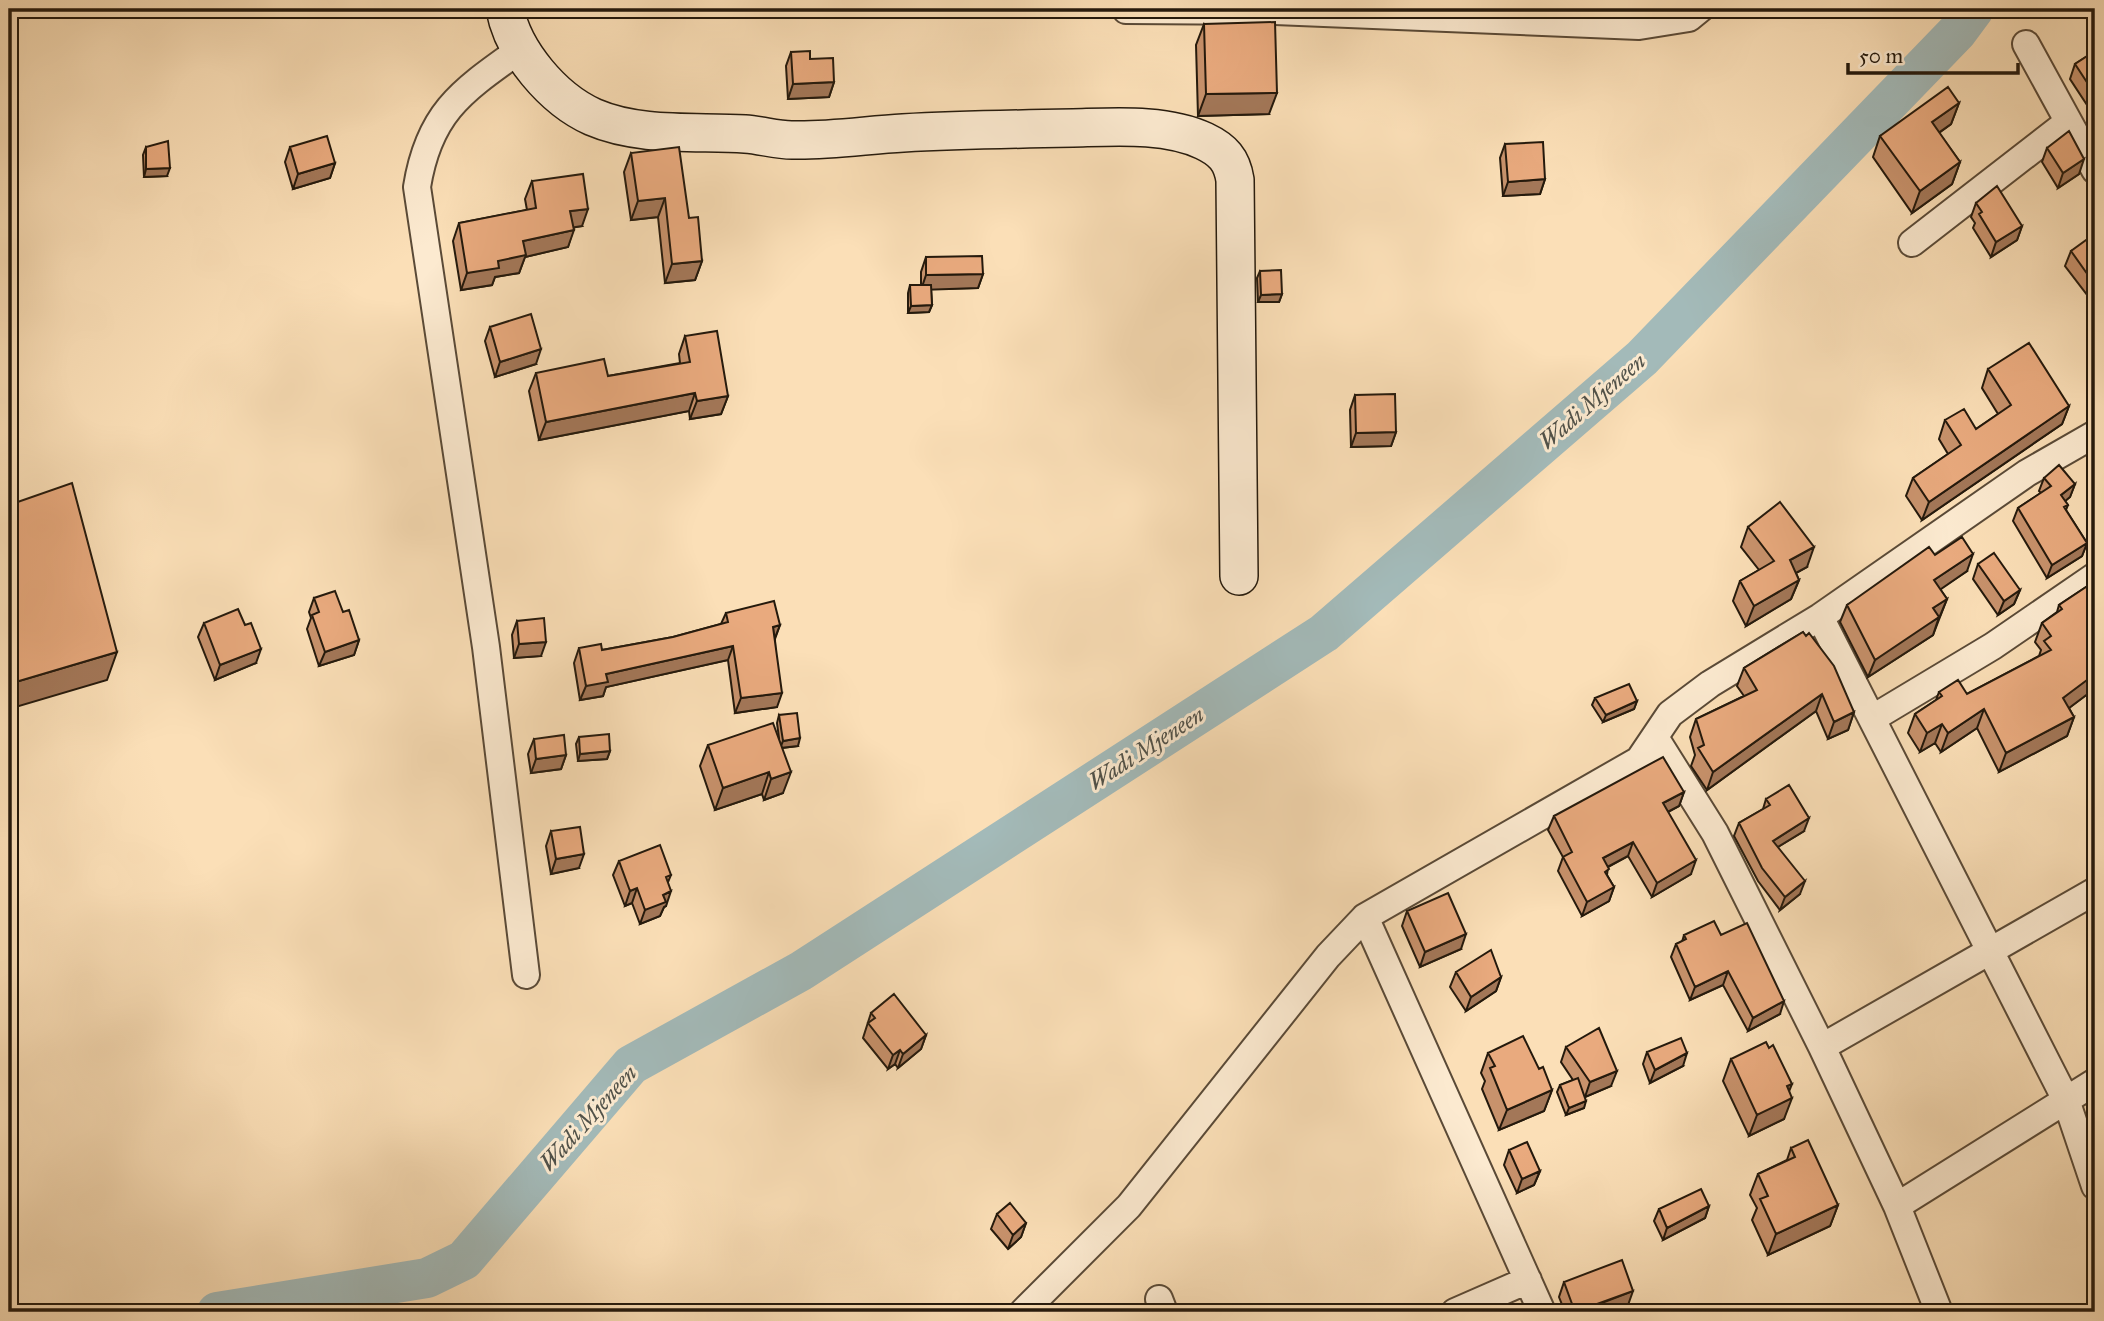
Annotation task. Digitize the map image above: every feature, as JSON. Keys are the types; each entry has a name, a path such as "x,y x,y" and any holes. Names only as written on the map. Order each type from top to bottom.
{"street":[{"path":"505,9 520,49 537,72 579,110 596,118 638,128 689,133 746,134 792,141 959,130 1105,127 1183,134 1222,151 1233,164 1235,192 1239,576"},
{"path":"1126,10 1275,12 1639,26 1693,12"},
{"path":"2026,44 2095,170"},
{"path":"520,49 442,113 422,158 417,187 486,647 526,975"},
{"path":"1912,243 2068,122"},
{"path":"1023,1312 1129,1206 1328,956 1365,917 1639,760 1656,739 1670,714 1710,684 1820,617 2027,473 2095,434"},
{"path":"1873,718 1993,646 2095,576"},
{"path":"1820,617 2066,1100 2095,1186"},
{"path":"1656,739 1715,834 1822,1047 1897,1206 1929,1309"},
{"path":"1822,1047 2095,891"},
{"path":"1365,917 1542,1312"},
{"path":"1897,1206 2095,1082"},
{"path":"1455,1312 1528,1280"}],"building":[{"path":"1275,22 1277,93 1206,94 1204,24"},
{"path":"810,51 810,59 833,58 834,82 793,84 791,52"},
{"path":"2095,51 2095,92 2094,93 2075,64"},
{"path":"1948,87 1959,103 1932,122 1960,162 1920,191 1880,136"},
{"path":"2069,131 2084,159 2063,173 2047,148"},
{"path":"327,136 335,163 298,174 290,147"},
{"path":"168,141 170,168 146,169 146,147"},
{"path":"1543,142 1545,179 1508,182 1505,144"},
{"path":"679,147 689,218 698,217 702,261 672,264 665,198 638,201 631,153"},
{"path":"583,174 588,209 570,211 574,230 523,241 526,255 498,261 499,268 467,273 459,223 536,208 532,181"},
{"path":"1997,186 2022,226 1996,242 1979,214 1982,212 1976,203"},
{"path":"2093,235 2095,280 2093,282 2071,251"},
{"path":"982,256 983,274 926,275 926,257"},
{"path":"1281,270 1282,294 1261,295 1260,271"},
{"path":"910,285 931,285 932,305 911,306"},
{"path":"531,314 541,349 500,362 490,327"},
{"path":"717,331 728,396 697,401 695,393 546,422 536,373 604,359 608,376 690,362 685,336"},
{"path":"2029,343 2069,406 1929,502 1913,478 1961,445 1945,420 1964,409 1976,429 2011,405 1988,369"},
{"path":"1395,394 1396,432 1356,433 1355,395"},
{"path":"2059,465 2075,484 2061,495 2068,505 2064,507 2087,543 2052,565 2018,508 2051,486 2044,478"},
{"path":"72,483 117,652 9,684 9,505"},
{"path":"1780,502 1814,547 1790,560 1799,580 1754,606 1740,581 1774,561 1748,527"},
{"path":"1962,537 1973,554 1934,580 1947,599 1933,608 1939,617 1875,660 1847,605 1929,547 1935,555"},
{"path":"1994,553 2020,590 2004,601 1978,564"},
{"path":"2095,581 2095,638 2090,641 2095,648 2095,674 2063,698 2074,717 2006,753 1984,709 1948,733 1942,724 1927,733 1915,714 1942,696 1939,692 1958,680 1967,694 2051,650 2044,641 2051,636 2042,623 2062,609 2059,605"},
{"path":"335,591 343,612 349,610 359,640 325,652 312,615 319,612 314,598"},
{"path":"774,601 780,625 773,627 782,693 741,698 733,646 606,674 608,682 586,686 579,648 601,644 602,650 673,637 728,622 726,613"},
{"path":"238,609 245,625 251,623 261,649 220,665 204,623"},
{"path":"544,618 546,642 519,644 517,621"},
{"path":"1803,632 1806,636 1809,633 1834,666 1854,712 1834,722 1822,694 1713,772 1698,748 1704,745 1696,719 1757,690 1744,668"},
{"path":"1629,684 1637,701 1606,715 1595,698"},
{"path":"797,713 800,738 783,741 779,715"},
{"path":"773,723 791,772 771,779 769,772 723,788 708,745"},
{"path":"609,734 610,751 580,754 579,737"},
{"path":"564,735 566,755 536,759 534,739"},
{"path":"1663,757 1684,792 1663,803 1696,860 1657,883 1633,842 1603,858 1609,869 1605,872 1614,887 1587,902 1563,857 1572,852 1554,816"},
{"path":"1789,785 1809,818 1773,841 1805,881 1785,897 1762,868 1739,823 1770,805 1766,799"},
{"path":"580,827 584,854 556,859 551,831"},
{"path":"660,845 671,875 666,877 671,891 663,895 666,902 645,910 637,888 630,891 619,861"},
{"path":"1448,893 1466,934 1425,952 1407,911"},
{"path":"1714,921 1721,935 1747,923 1784,1001 1753,1018 1728,971 1695,987 1676,944 1686,939 1684,935"},
{"path":"1491,950 1501,977 1471,997 1456,972"},
{"path":"894,994 926,1035 903,1054 900,1050 893,1055 868,1023 875,1018 871,1013"},
{"path":"1599,1028 1617,1071 1590,1082 1566,1047"},
{"path":"1523,1036 1539,1069 1543,1067 1552,1090 1507,1110 1490,1068 1495,1066 1488,1053"},
{"path":"1681,1038 1687,1053 1655,1070 1647,1052"},
{"path":"1766,1042 1769,1048 1773,1045 1792,1084 1787,1086 1792,1098 1757,1115 1731,1059"},
{"path":"1578,1078 1586,1101 1569,1108 1560,1085"},
{"path":"1808,1140 1838,1205 1776,1234 1760,1199 1768,1196 1758,1174 1795,1157 1791,1148"},
{"path":"1527,1142 1540,1171 1522,1179 1509,1150"},
{"path":"1701,1189 1709,1206 1667,1228 1659,1209"},
{"path":"1010,1203 1026,1223 1013,1235 997,1214"},
{"path":"1622,1260 1633,1291 1575,1312 1564,1282"}],"waterway":[{"name":"Wadi Mjeneen","path":"217,1312 427,1278 464,1260 631,1065 801,971 1324,633 1642,358 1957,32 1974,9"}]}
